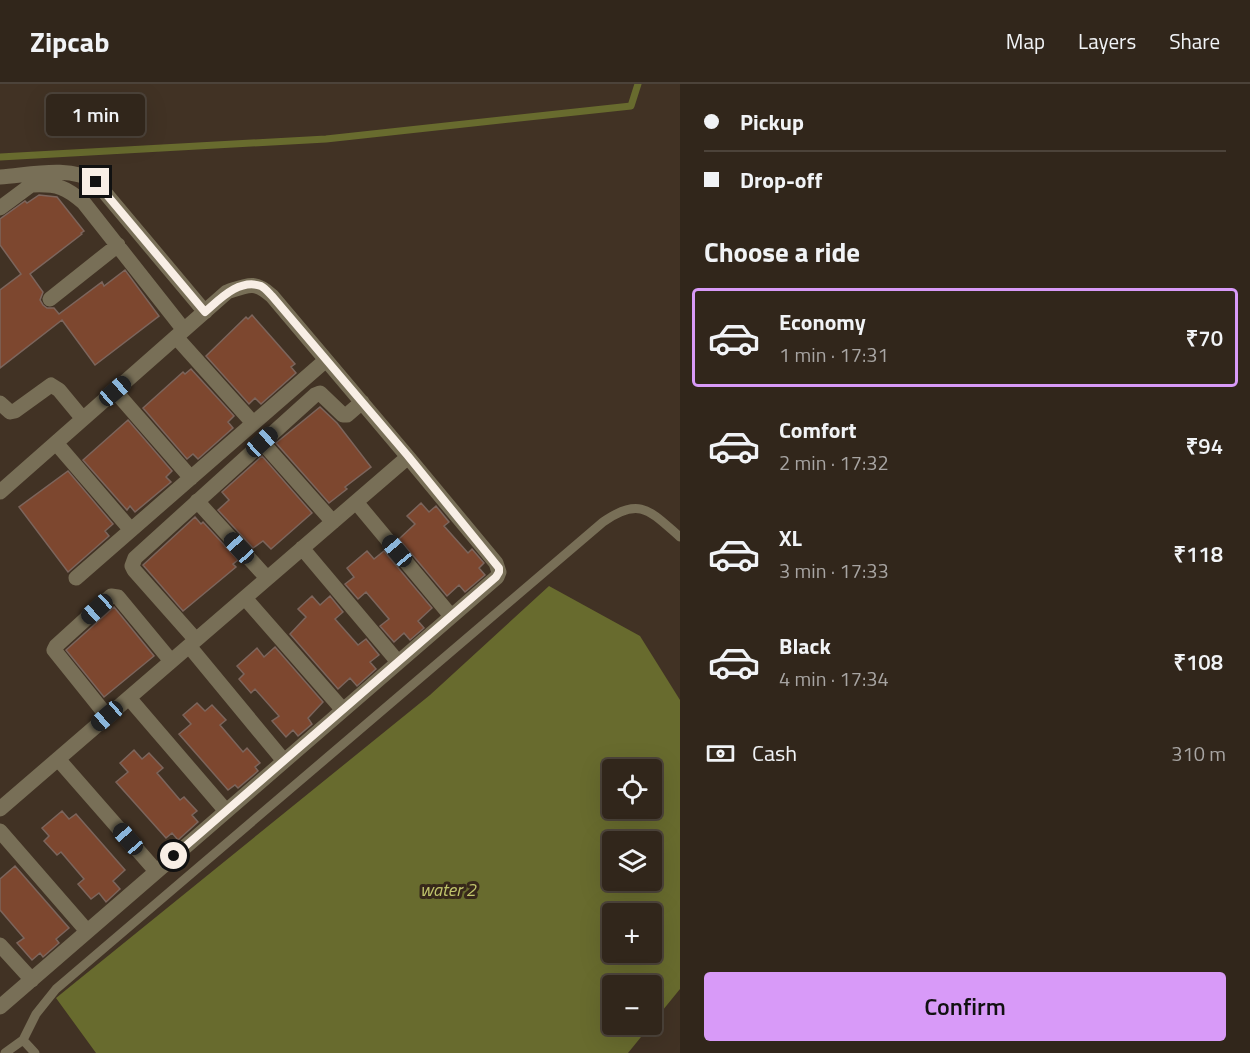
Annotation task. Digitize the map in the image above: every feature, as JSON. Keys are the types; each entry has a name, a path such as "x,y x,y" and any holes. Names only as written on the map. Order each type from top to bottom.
{"street":[{"path":"0,177 66,173 85,175 96,182 205,312"},
{"path":"0,187 52,184 71,191 84,203 180,334 253,423"},
{"path":"0,208 31,185"},
{"path":"50,298 117,245"},
{"path":"0,492 227,292 248,284 261,286 272,296 408,456 499,568 496,577 0,1007"},
{"path":"76,578 326,360"},
{"path":"0,403 6,410 15,411 51,385 59,390 83,419"},
{"path":"115,391 191,477"},
{"path":"284,761 132,566 135,558 315,395 320,393 324,395 343,416 362,402"},
{"path":"262,442 333,522"},
{"path":"56,443 131,530"},
{"path":"0,809 408,456"},
{"path":"197,501 267,578"},
{"path":"356,502 451,616"},
{"path":"302,548 398,662"},
{"path":"107,716 54,650 111,596 118,597 171,661"},
{"path":"245,598 343,710"},
{"path":"129,698 226,811"},
{"path":"58,759 156,872"},
{"path":"0,831 87,931"},
{"path":"0,945 32,980"}],"lane":[{"path":"5,1053 23,1040 36,1014 56,989 603,522 618,511 635,507 650,511 680,537"},
{"path":"23,1040 35,1053"}],"water":[{"name":"water 2","path":"549,586 640,636 680,700 680,989 662,1011 662,975 602,975 602,1035 643,1035 628,1053 96,1053 56,998 430,695"}],"building":[{"path":"39,195 57,197 84,231 30,274 43,292 40,300 43,305 47,308 54,308 59,314 102,282 104,286 125,270 159,316 95,365 62,320 0,368 0,290 21,274 0,245 0,219 25,201 27,203"},
{"path":"252,315 295,364 291,367 296,373 261,404 255,398 249,404 206,356 246,317 248,319"},
{"path":"191,369 234,416 228,422 233,428 198,459 193,454 187,459 143,408 183,372 185,374"},
{"path":"320,407 337,423 371,467 329,503 276,443"},
{"path":"128,420 172,471 166,477 171,482 135,512 130,506 127,510 83,460"},
{"path":"262,456 312,513 271,549 263,541 253,548 218,510 229,500 222,492"},
{"path":"68,471 113,524 105,531 109,536 68,572 19,507"},
{"path":"421,503 429,512 436,506 449,522 444,526 468,553 472,549 484,563 479,568 485,575 465,592 459,585 447,596 399,539 415,524 407,516"},
{"path":"195,517 201,524 203,522 238,560 233,564 236,567 183,611 143,565"},
{"path":"367,551 374,559 384,551 432,608 418,621 424,628 410,640 404,633 394,642 380,626 389,619 366,592 358,599 345,584 354,577 347,568"},
{"path":"312,596 320,605 330,596 343,612 335,619 358,645 366,639 379,655 370,662 376,669 357,686 350,678 338,689 290,634 306,617 298,609"},
{"path":"114,607 154,656 104,697 66,650"},
{"path":"275,647 323,702 308,718 312,724 298,736 293,730 286,737 272,721 279,716 255,689 251,693 239,679 244,674 237,666 257,648 264,657"},
{"path":"197,703 205,711 212,705 226,720 220,725 243,752 247,748 260,763 255,767 258,771 238,788 235,785 228,790 179,734 191,724 183,715"},
{"path":"134,750 142,759 149,753 163,768 157,773 180,800 184,797 197,811 192,815 198,822 178,840 172,833 166,838 116,782 128,772 120,763"},
{"path":"62,811 69,819 76,814 125,870 113,881 120,889 106,902 99,893 91,899 78,884 84,879 61,852 57,855 44,841 49,836 42,828"},
{"path":"15,866 69,928 56,939 59,943 43,957 40,953 32,960 17,943 24,938 0,910 0,879"}],"waterway":[{"path":"0,157 326,139 631,106 638,84"}],"route":[{"path":"96,182 205,312 227,292 248,284 261,286 272,296 408,456 499,568 496,577 174,856"}]}
